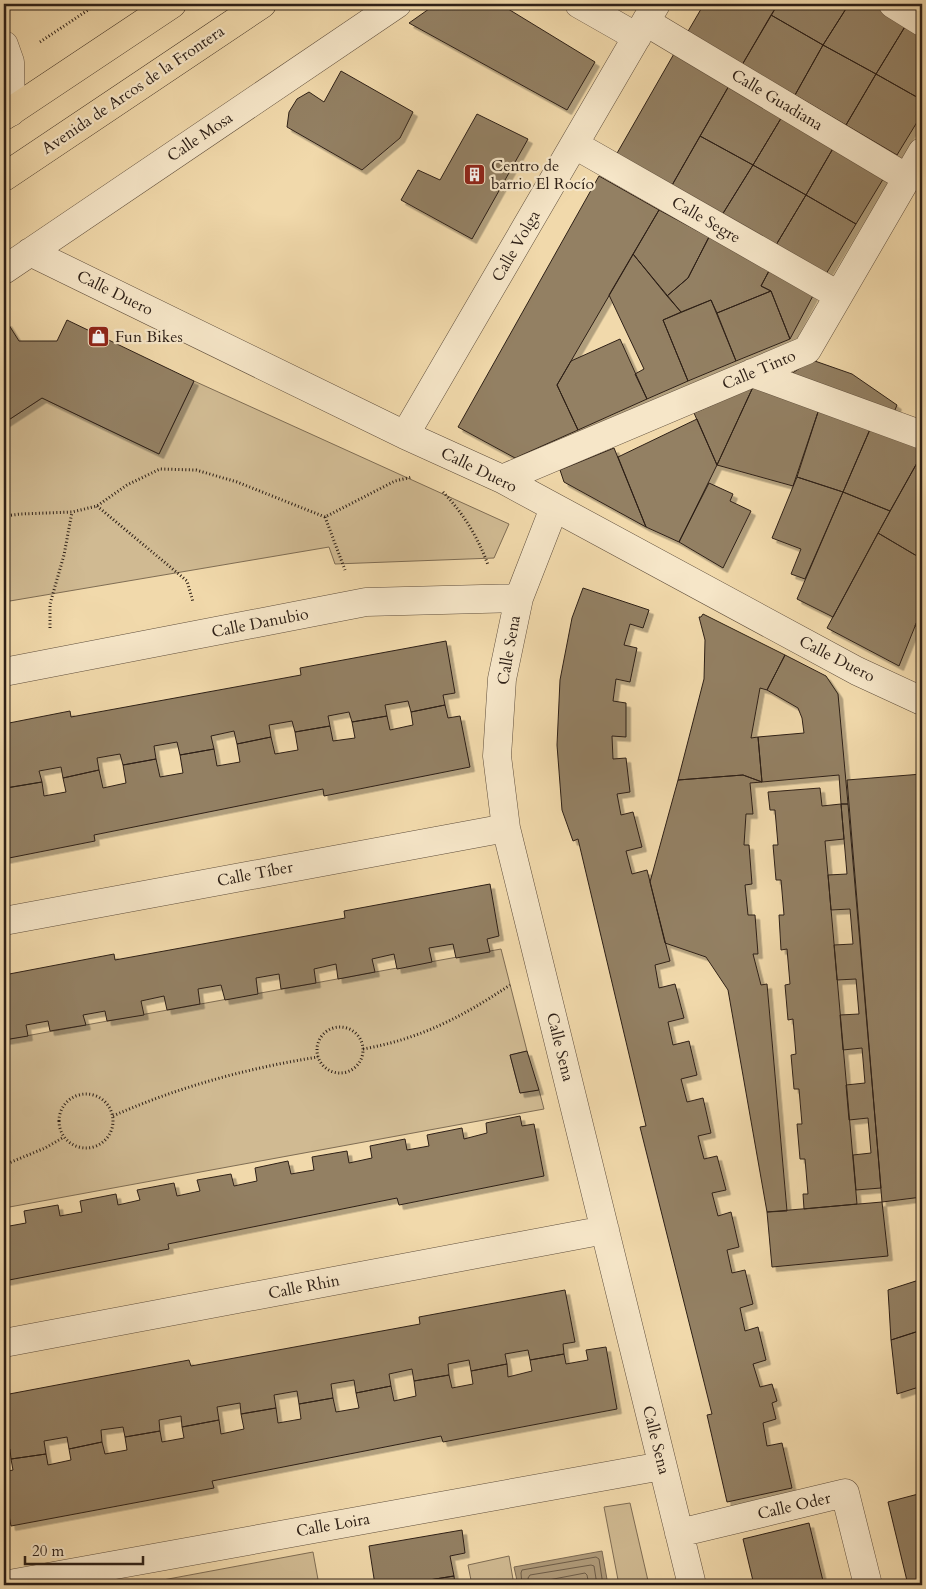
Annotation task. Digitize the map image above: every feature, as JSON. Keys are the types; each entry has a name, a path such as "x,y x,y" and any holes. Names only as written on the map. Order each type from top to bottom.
{"main road":[{"path":"7,114 172,4"},
{"name":"Avenida de Arcos de la Frontera","path":"4,177 262,4"}],"street":[{"name":"Calle Mosa","path":"4,270 397,4"},
{"name":"Calle Guadiana","path":"579,4 646,21 907,178"},
{"path":"893,4 922,22"},
{"name":"Calle Volga","path":"405,435 646,21"},
{"path":"7,54 7,114"},
{"name":"Calle Segre","path":"575,145 838,295"},
{"name":"Calle Tinto","path":"502,479 806,350 922,152"},
{"name":"Calle Duero","path":"30,252 405,435 432,462 502,479 857,671 922,701"},
{"path":"752,373 922,435"},
{"name":"Calle Sena","path":"554,508 519,598 502,678 497,756 506,828 692,1585"},
{"name":"Calle Danubio","path":"4,672 366,602 519,598"},
{"name":"Calle Tíber","path":"4,921 506,828"},
{"name":"Calle Rhin","path":"4,1343 605,1230"},
{"name":"Calle Loira","path":"4,1585 662,1466"},
{"name":"Calle Oder","path":"679,1533 845,1493 868,1585"}],"path":[{"path":"7,54 97,4"},
{"path":"325,517 432,462 447,496 468,523 480,543 488,565 486,599"},
{"path":"4,516 72,512 96,506 127,485 160,469 196,470 236,482 325,517 346,574 351,605"},
{"path":"96,506 187,581 202,634"},
{"path":"51,663 50,604 64,555 72,512"},
{"path":"363,1049 386,1045 434,1030 480,1004 540,964"},
{"path":"336,1027 344,1027 351,1030 361,1041 363,1049 359,1063 348,1072 340,1073 321,1064 316,1050 322,1035 336,1027"},
{"path":"113,1116 143,1102 180,1089 224,1077 318,1057"},
{"path":"79,1094 88,1094 104,1100 110,1107 113,1116 110,1133 97,1145 89,1148 79,1147 71,1143 60,1130 60,1112 71,1098 79,1094"},
{"path":"4,1165 45,1148 65,1137"}],"shaded area":[{"path":"194,381 509,524 494,558 335,564 329,547 4,602 4,423 42,398 159,454"},
{"path":"501,949 527,1051 510,1055 520,1093 539,1090 544,1109 4,1208 4,1040"},
{"path":"630,1503 649,1585 619,1585 604,1507"},
{"path":"313,1552 319,1585 136,1585"},
{"path":"509,1556 514,1585 472,1585 468,1565"}],"water":[{"path":"602,1551 608,1585 518,1585 514,1567"}],"building":[{"path":"436,4 500,4 595,62 567,110 409,23"},
{"path":"704,4 778,4 742,65 687,33"},
{"path":"778,4 849,4 823,45 771,15"},
{"path":"849,4 870,4 906,25 876,74 823,45"},
{"path":"771,15 823,45 795,95 742,65"},
{"path":"906,25 922,35 922,100 876,74"},
{"path":"823,45 876,74 846,125 795,95"},
{"path":"675,52 730,84 671,187 616,155"},
{"path":"341,71 413,112 400,138 362,170 287,127 289,112 297,99 309,92 324,102"},
{"path":"876,74 922,100 922,114 897,155 846,125"},
{"path":"730,84 783,115 753,165 700,136"},
{"name":"Centro de barrio El Rocío","path":"477,114 528,139 472,239 401,200 418,170 440,180"},
{"path":"783,115 835,145 806,195 753,165"},
{"path":"700,136 753,165 722,215 671,187"},
{"path":"835,145 885,176 856,224 806,195"},
{"path":"753,165 806,195 776,245 722,215"},
{"path":"599,176 659,210 557,385 578,430 515,458 458,427"},
{"path":"806,195 856,224 826,274 776,245"},
{"path":"659,210 709,237 688,278 667,296 633,254"},
{"path":"709,237 770,269 761,286 771,291 717,313 711,300 681,312 667,296 688,278"},
{"path":"633,254 681,312 663,320 688,381 647,399 635,374 644,369 609,295"},
{"path":"770,269 815,292 790,339 771,291 761,286"},
{"path":"771,291 790,339 736,361 717,313"},
{"path":"711,300 736,361 688,381 663,320"},
{"path":"67,320 194,381 159,454 42,398 4,423 4,324 7,322 19,341 57,341"},
{"path":"620,339 647,399 578,430 557,385 571,361"},
{"path":"812,360 852,374 897,405 893,415 791,374"},
{"path":"753,387 819,409 793,486 717,465"},
{"path":"753,387 717,465 694,413"},
{"path":"819,409 871,427 843,492 797,477"},
{"path":"697,419 717,465 679,542 646,527 618,457"},
{"path":"871,427 922,450 922,454 890,511 843,492"},
{"path":"614,448 646,527 564,482 560,470"},
{"path":"922,454 922,559 878,533"},
{"path":"797,477 843,492 805,579 791,574 801,549 772,538"},
{"path":"709,483 733,494 730,501 751,511 723,568 679,542"},
{"path":"843,492 890,511 833,617 797,599"},
{"path":"878,533 922,559 922,609 899,666 827,628"},
{"path":"583,588 649,610 643,628 630,624 624,645 637,648 630,682 616,679 613,701 626,703 626,737 612,736 613,759 626,758 630,792 617,794 621,815 633,812 642,847 626,851 632,874 647,870 670,961 655,965 659,988 675,984 684,1018 668,1022 673,1045 689,1041 697,1075 681,1079 687,1102 703,1098 711,1133 698,1136 704,1159 717,1156 726,1190 712,1193 718,1216 731,1212 739,1247 727,1250 732,1273 745,1270 753,1304 740,1308 745,1331 758,1327 766,1360 753,1364 760,1387 772,1384 777,1401 772,1403 776,1419 763,1423 767,1446 782,1443 792,1488 727,1502 707,1415 712,1414 640,1127 646,1126 578,839 573,841 562,810 557,745 560,680 572,618"},
{"path":"922,609 922,629 915,626"},
{"path":"703,614 785,655 767,690 760,688 751,738 758,737 762,782 743,775 678,780 704,679 705,640 699,617"},
{"path":"446,641 455,693 443,695 445,705 411,712 408,701 385,705 387,716 352,722 349,712 328,716 330,726 295,732 292,721 269,725 271,737 237,744 234,731 211,736 214,749 180,755 177,742 154,746 156,759 123,765 120,754 97,758 99,770 63,778 61,767 39,771 42,782 6,788 4,779 4,724 70,711 71,717 301,675 300,668"},
{"path":"785,655 826,676 838,694 848,804 841,804 839,775 762,782 758,737 804,733 802,718 798,708 767,690"},
{"path":"445,705 448,718 460,716 470,767 324,796 323,789 94,835 95,841 4,859 4,804 8,803 6,788 42,782 44,796 66,792 63,778 99,770 103,788 126,783 123,765 156,759 160,777 183,773 180,755 214,749 217,766 240,762 237,744 271,737 275,754 298,750 295,732 330,726 333,741 355,738 352,722 387,716 390,730 413,725 411,712"},
{"path":"922,774 922,1197 882,1202 847,780"},
{"path":"743,775 762,782 750,783 753,814 746,814 744,845 749,845 752,884 745,885 748,915 755,915 758,954 753,954 761,985 767,984 787,1211 767,1212 728,990 706,957 665,943 650,882 678,780"},
{"path":"820,788 822,806 841,804 844,839 825,841 857,1204 804,1209 803,1194 808,1194 805,1159 800,1159 797,1124 802,1124 799,1089 794,1089 791,1055 796,1054 793,1019 788,1020 785,985 790,984 787,949 781,950 779,915 784,915 781,880 776,880 773,845 778,845 775,810 770,810 768,792"},
{"path":"841,804 848,804 881,1188 856,1190 853,1155 871,1153 868,1118 849,1120 846,1085 865,1083 862,1048 843,1050 840,1015 859,1014 856,979 837,980 834,945 853,944 850,909 831,910 828,875 847,874"},
{"path":"490,884 499,936 487,939 490,952 456,958 453,944 429,948 432,962 397,969 394,954 372,959 375,972 338,979 336,964 314,969 316,983 281,989 279,974 256,978 258,994 225,1000 221,985 198,989 200,1004 167,1010 164,996 141,1001 144,1015 107,1021 105,1011 83,1015 86,1025 50,1031 48,1021 26,1025 28,1036 4,1040 4,975 114,954 115,960 345,918 344,911"},
{"path":"527,1051 539,1090 520,1093 510,1055"},
{"path":"520,1116 522,1126 534,1124 544,1176 399,1205 397,1198 168,1244 169,1249 4,1281 4,1227 26,1223 24,1211 58,1205 60,1216 82,1212 80,1201 116,1194 118,1205 140,1200 137,1190 174,1183 177,1196 200,1191 197,1180 231,1174 234,1186 257,1181 255,1168 288,1161 291,1174 314,1170 312,1157 347,1151 349,1163 372,1158 370,1146 405,1139 407,1150 429,1146 427,1135 462,1128 464,1139 487,1133 486,1123"},
{"path":"882,1202 888,1256 772,1267 767,1212"},
{"path":"922,1279 922,1330 891,1340 888,1290"},
{"path":"565,1290 575,1342 563,1344 564,1354 530,1360 528,1350 505,1354 507,1364 471,1371 469,1360 448,1364 449,1375 414,1381 412,1369 389,1374 391,1386 356,1393 354,1380 331,1384 333,1398 299,1404 297,1391 274,1395 276,1408 241,1414 240,1403 217,1407 219,1420 182,1427 181,1416 159,1420 160,1431 125,1437 123,1427 101,1430 102,1442 69,1449 67,1437 44,1441 46,1454 11,1459 10,1449 4,1450 4,1395 189,1360 191,1366 420,1324 419,1317"},
{"path":"922,1330 922,1386 897,1394 891,1340"},
{"path":"606,1347 617,1409 443,1442 441,1436 212,1481 214,1488 11,1526 4,1489 4,1472 13,1470 11,1459 46,1454 48,1465 71,1460 69,1449 102,1442 105,1454 127,1450 125,1437 160,1431 162,1442 184,1438 182,1427 219,1420 221,1434 244,1429 241,1414 276,1408 278,1423 301,1419 299,1404 333,1398 336,1412 359,1408 356,1393 391,1386 394,1401 416,1396 414,1381 449,1375 452,1388 473,1384 471,1371 507,1364 508,1377 532,1371 530,1360 564,1354 566,1364 588,1360 586,1350"},
{"path":"922,1493 922,1585 908,1585 888,1502"},
{"path":"809,1523 824,1585 754,1585 743,1539"},
{"path":"462,1530 465,1553 450,1556 454,1576 398,1585 375,1585 369,1546"},
{"path":"454,1576 455,1585 398,1585"}],"place":[{"name":"Centro de barrio El Rocío","path":"475,175"},
{"name":"Fun Bikes","path":"99,337"}]}
